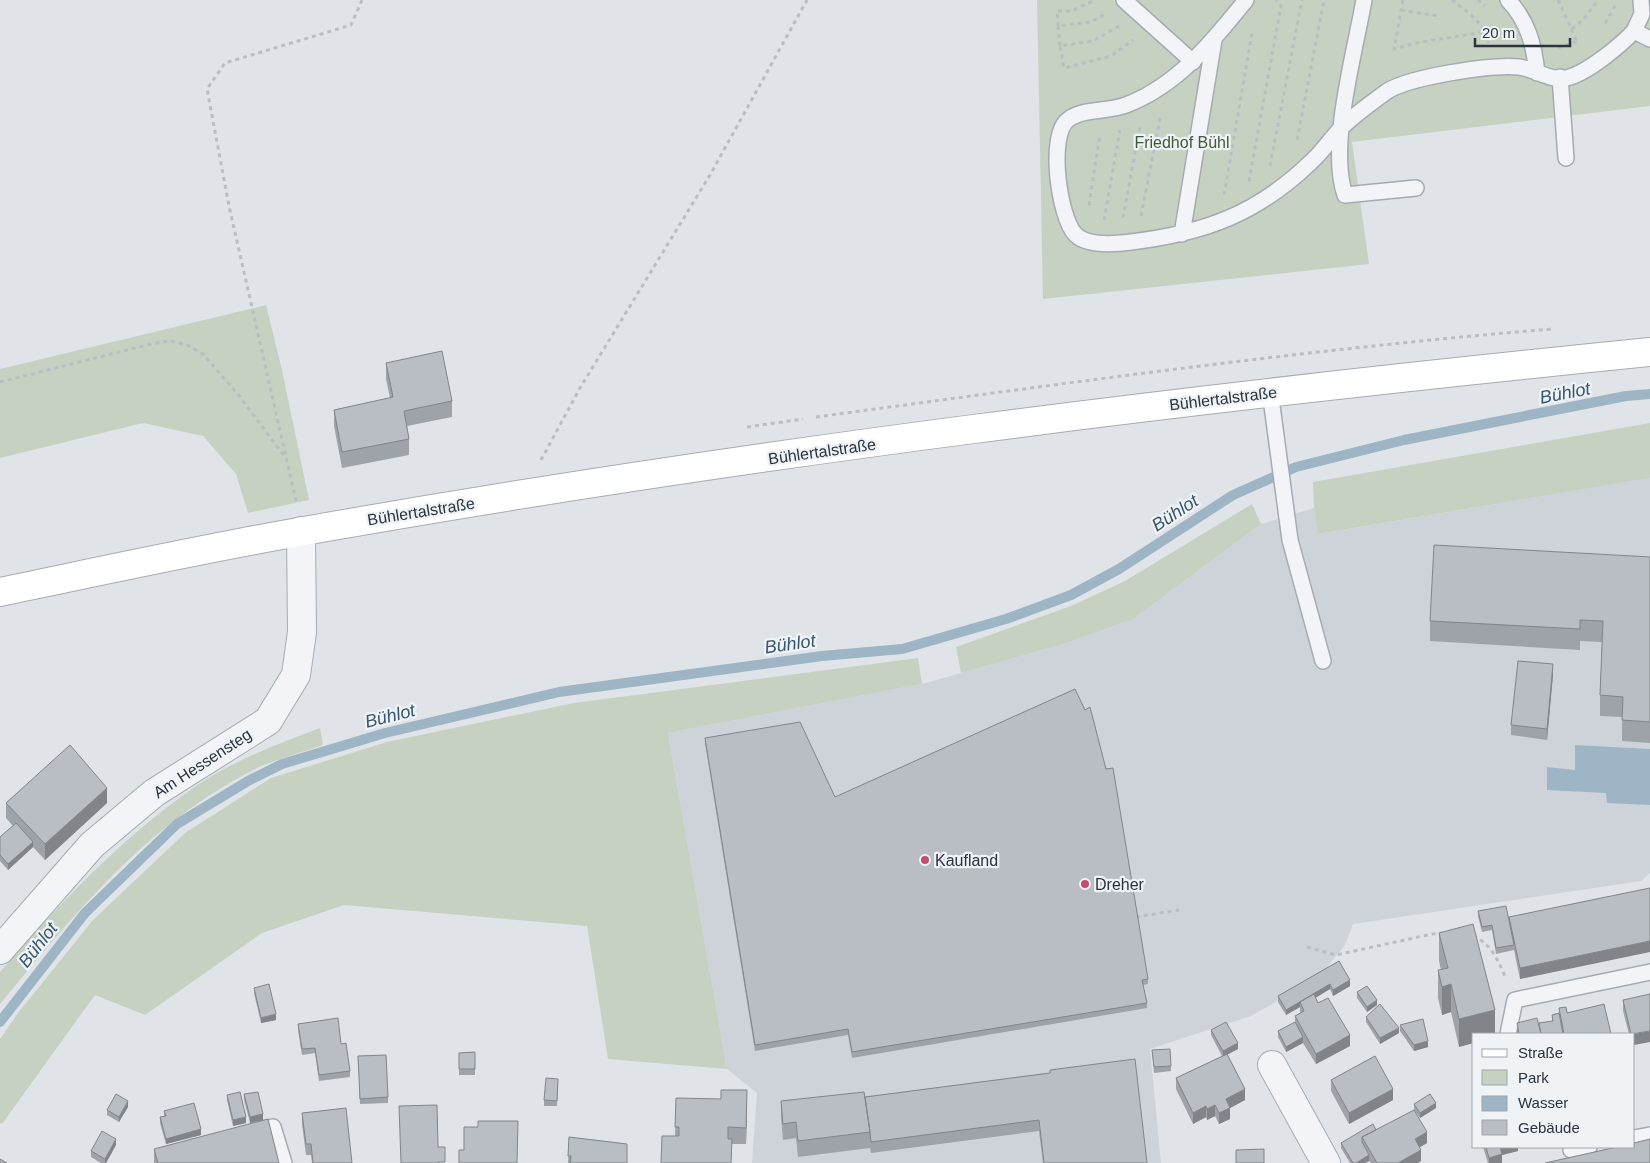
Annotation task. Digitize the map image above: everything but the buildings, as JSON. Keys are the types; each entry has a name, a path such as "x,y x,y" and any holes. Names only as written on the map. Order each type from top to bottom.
{"street":[{"name":"Bühlertalstraße","path":"0,592 302,531 542,491 879,442 1270,391 1650,352"},
{"name":"Am Hessensteg","path":"0,950 92,845 154,793 268,721 296,675 302,632 302,531"},
{"path":"1272,1065 1326,1163"}],"lane":[{"path":"1246,0 1214,40 1193,62 1166,83 1125,105 1068,119 1060,129 1056,158 1061,195 1068,224 1075,235 1083,240 1118,244 1182,234 1243,213 1263,201 1290,180 1312,161 1341,129 1364,108 1392,88 1448,73 1520,67 1548,77 1567,78 1618,48 1634,31 1642,14 1641,0"},
{"path":"1364,0 1341,129 1339,179 1344,195 1416,188"},
{"path":"1508,0 1527,28 1534,49 1537,73"},
{"path":"1128,4 1193,62"},
{"path":"1634,31 1650,39"},
{"path":"1182,234 1214,40"},
{"path":"1560,77 1566,158"},
{"path":"1270,391 1290,540 1323,661"},
{"path":"1508,1033 1514,1000 1650,972"},
{"path":"237,1137 273,1127 284,1163"},
{"path":"1635,1138 1650,1135"},
{"path":"1571,1150 1583,1148"}],"path":[{"path":"302,531 229,206 207,89 225,63 351,25 362,0"},
{"path":"542,491 539,464 580,388 710,175 807,0"},
{"path":"1095,0 1070,11 1057,11 1064,68 1086,64 1111,56 1150,24"},
{"path":"1243,213 1281,6 1276,0"},
{"path":"1263,201 1302,0"},
{"path":"1290,180 1324,0"},
{"path":"1403,0 1394,49 1416,43 1484,32"},
{"path":"1452,0 1471,14 1488,37 1488,69"},
{"path":"1558,0 1592,65"},
{"path":"1572,29 1583,20 1598,0"},
{"path":"1604,25 1617,0"},
{"path":"1058,26 1091,22 1128,4"},
{"path":"1060,46 1092,41 1114,30 1128,4"},
{"path":"1401,10 1438,16"},
{"path":"1219,222 1252,31 1235,14"},
{"path":"1136,241 1166,83"},
{"path":"1118,244 1146,95"},
{"path":"1099,243 1125,105"},
{"path":"1083,240 1104,110"},
{"path":"0,382 161,342 170,341 187,345 203,354 218,369 287,459"},
{"path":"1136,917 1179,910"},
{"path":"1307,947 1336,955 1432,934 1449,933"},
{"path":"1466,933 1484,940 1500,963 1514,1000"}],"shaded area":[{"path":"1650,478 1650,873 1641,881 1353,924 1345,945 1319,977 1251,1016 1150,1049 1161,1163 752,1163 757,1093 727,1069 668,733 922,684 1064,644 1133,619 1261,524 1314,508 1319,534"}],"green space":[{"name":"Friedhof Bühl","path":"1037,0 1650,0 1650,106 1352,142 1369,264 1043,299"},
{"path":"266,305 282,370 309,500 248,513 236,474 203,436 143,423 0,458 0,369"},
{"path":"1650,423 1650,478 1318,534 1313,482"},
{"path":"1252,504 1261,524 1133,619 1064,644 961,673 956,647 1071,606 1125,581"},
{"path":"918,658 922,684 668,733 727,1069 608,1059 587,926 344,905 262,933 145,1015 95,995 2,1124 0,1123 0,1039 18,1013 93,920 185,833 271,778 387,742 574,703"},
{"path":"320,728 323,745 255,769 215,792 179,817 146,844 86,904 0,1004 0,972 68,897 142,827 168,806 210,777 240,761"}],"water":[{"path":"1575,745 1650,749 1650,805 1607,803 1606,793 1547,790 1547,767 1575,770"}],"waterway":[{"name":"Bühlot","path":"0,1022 85,913 177,824 248,781 282,764 385,733 559,692 822,656 902,649 1006,619 1071,595 1119,569 1233,495 1296,467 1404,440 1626,396 1650,394"}],"place":[{"name":"Kaufland","path":"925,860"},
{"name":"Dreher","path":"1085,884"}]}
